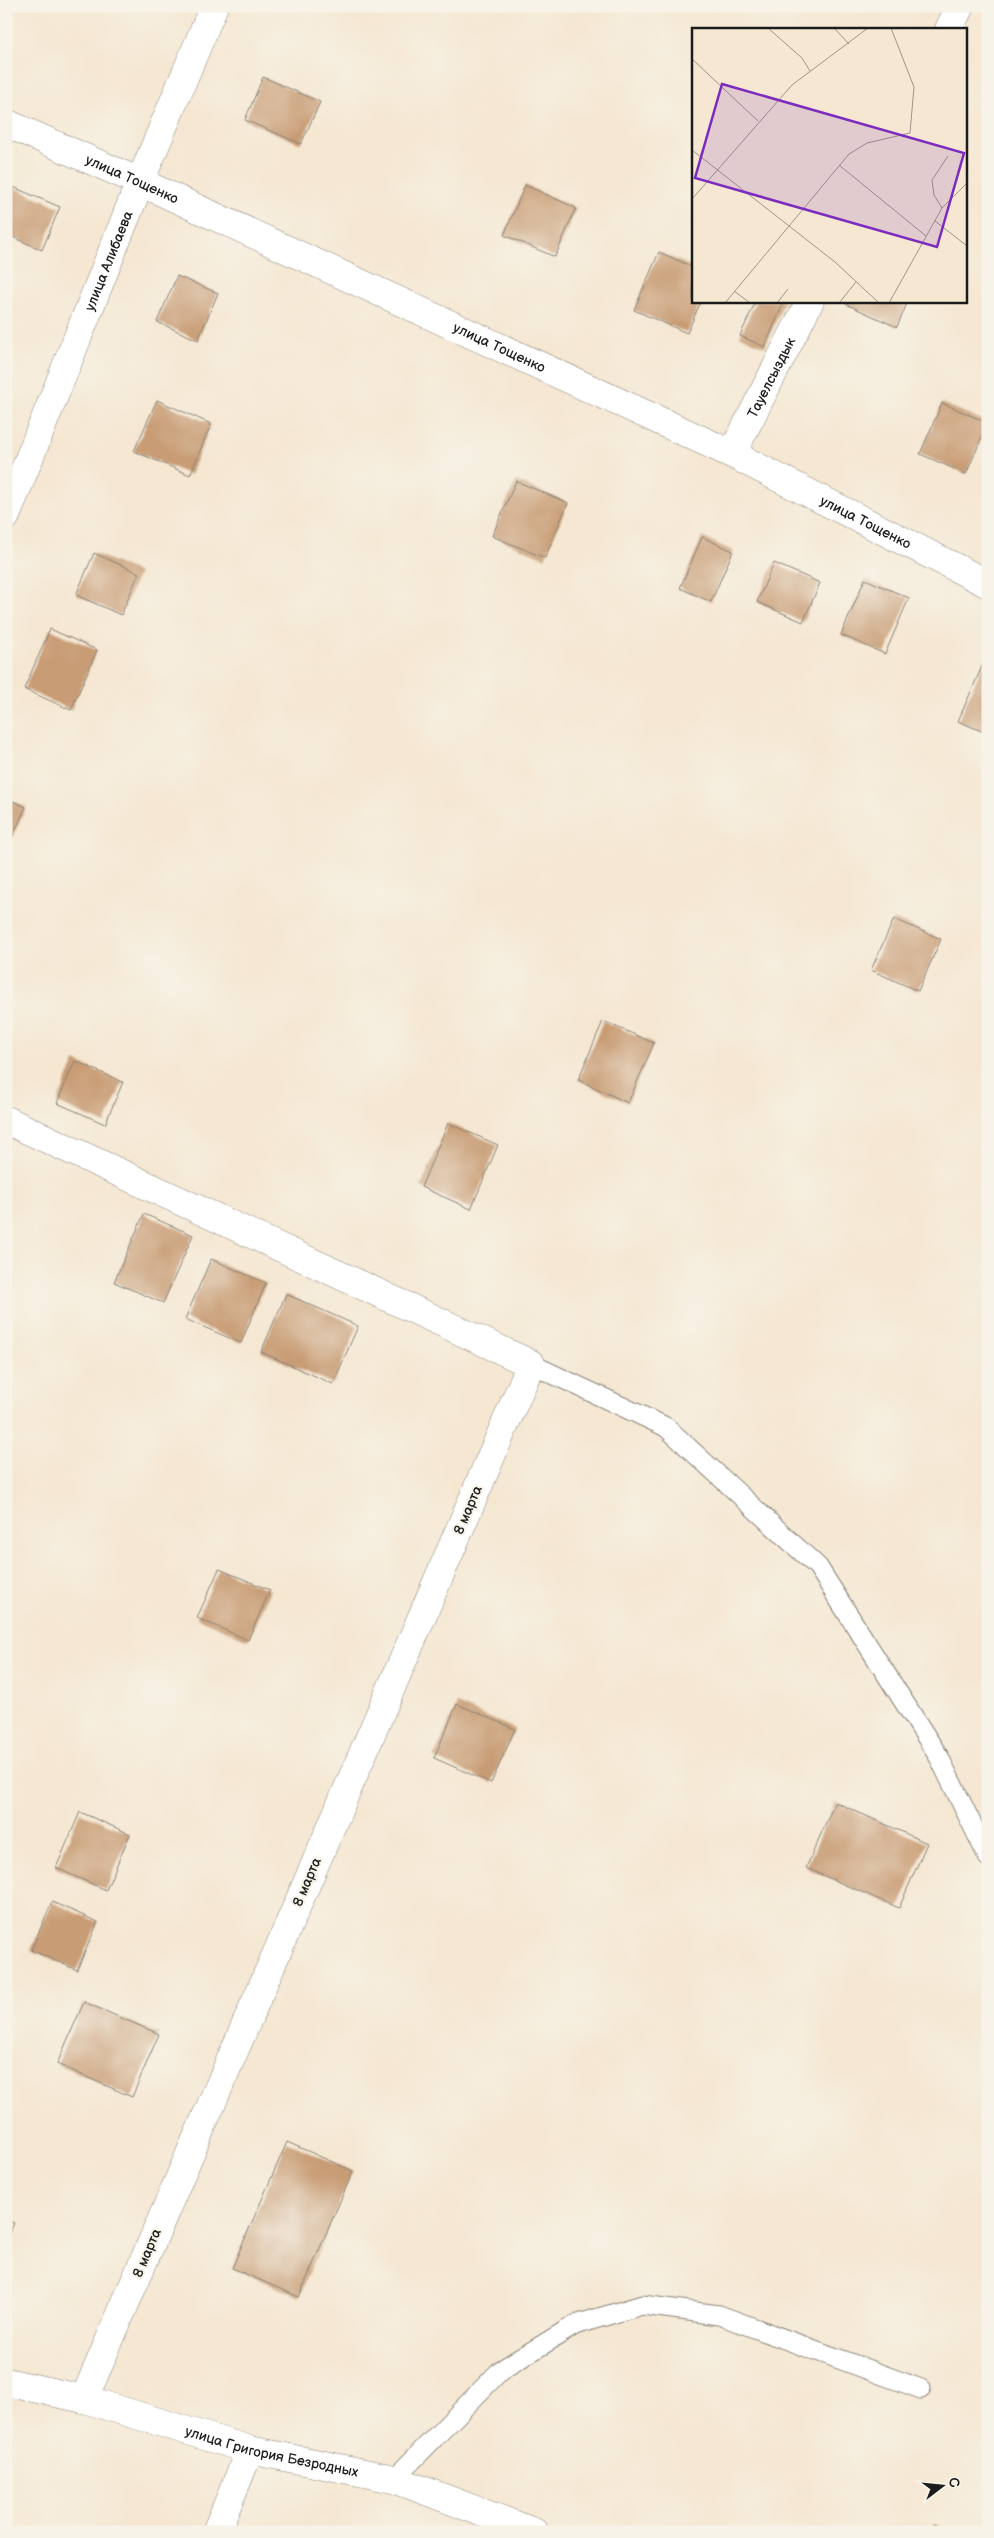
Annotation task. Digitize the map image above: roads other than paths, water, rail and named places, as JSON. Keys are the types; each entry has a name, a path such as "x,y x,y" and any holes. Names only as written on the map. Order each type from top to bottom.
{"street":[{"name":"улица Алибаева","path":"6,516 140,182 214,6"},
{"path":"949,28 960,6"},
{"name":"улица Тощенко","path":"6,124 140,182 732,454 988,584"},
{"name":"Тауелсыздык","path":"732,454 809,302"},
{"path":"6,1120 531,1364"},
{"name":"8 марта","path":"84,2399 531,1364"},
{"name":"улица Григория Безродных","path":"6,2382 84,2399 250,2450 394,2479 534,2532"},
{"path":"216,2532 250,2450"}],"lane":[{"path":"531,1364 666,1427 818,1567 939,1756 988,1857"},
{"path":"394,2479 501,2370 575,2325 642,2305 718,2315 921,2389"}]}
